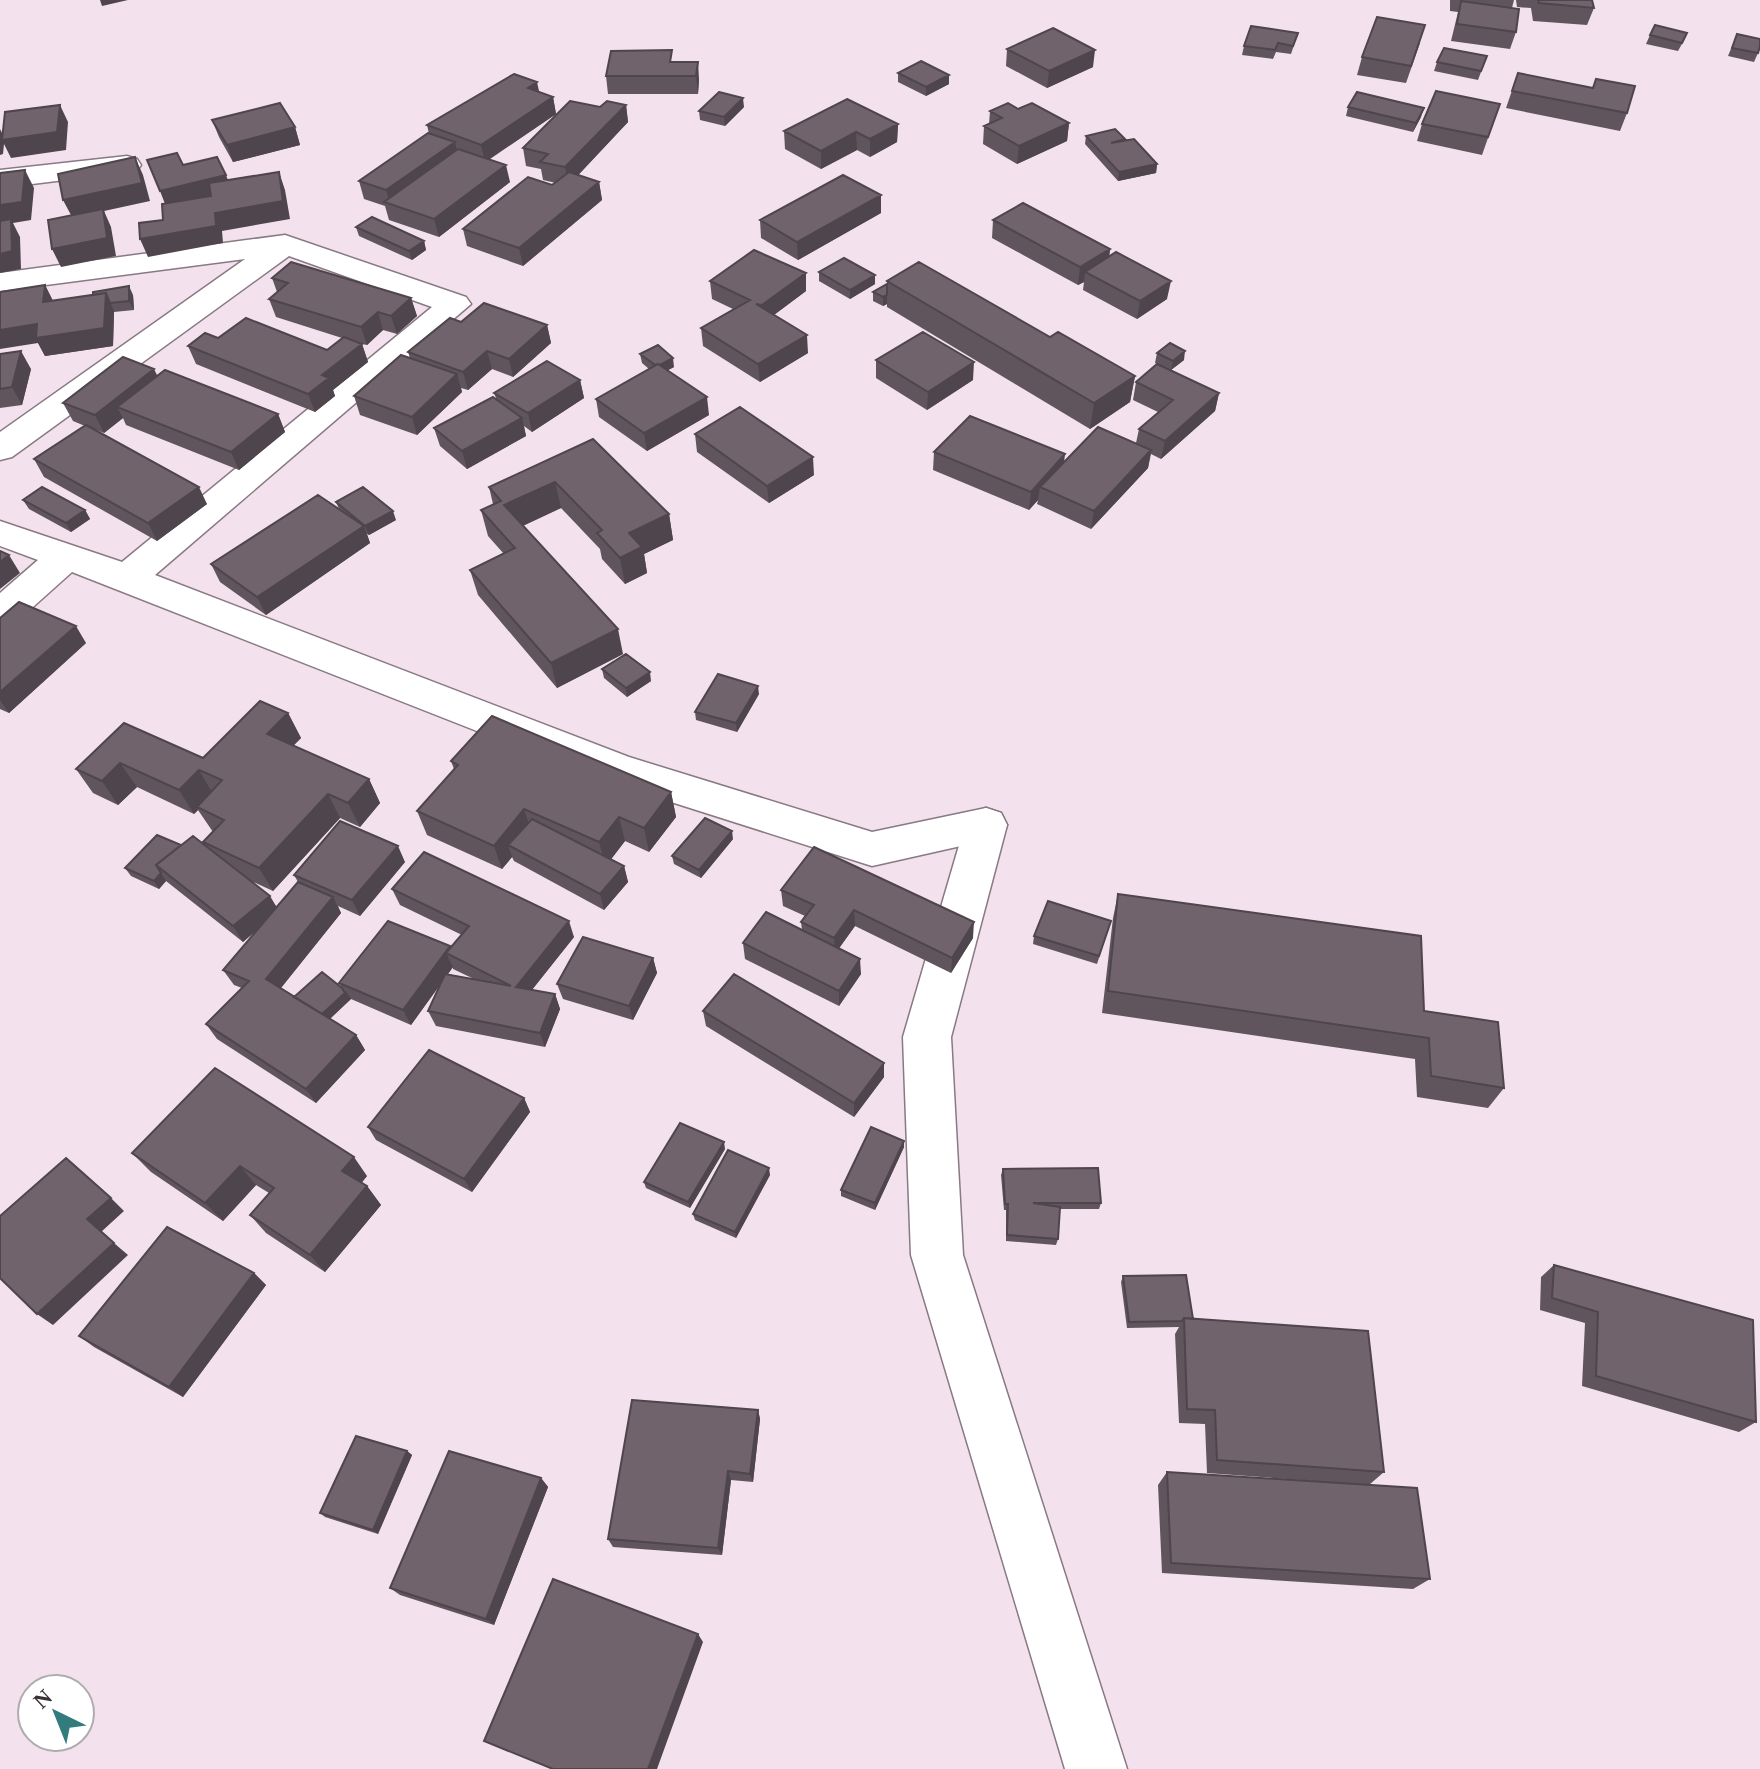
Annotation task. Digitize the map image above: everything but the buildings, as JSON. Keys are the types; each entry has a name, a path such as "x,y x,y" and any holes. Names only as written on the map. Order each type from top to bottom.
{"street":[{"path":"0,179 129,165"},
{"path":"0,449 285,244"},
{"path":"0,282 285,244 455,304 127,578"},
{"path":"0,533 127,578 617,769 872,849 986,825 927,1037 937,1255 1096,1769"},
{"path":"0,614 66,557"}]}
